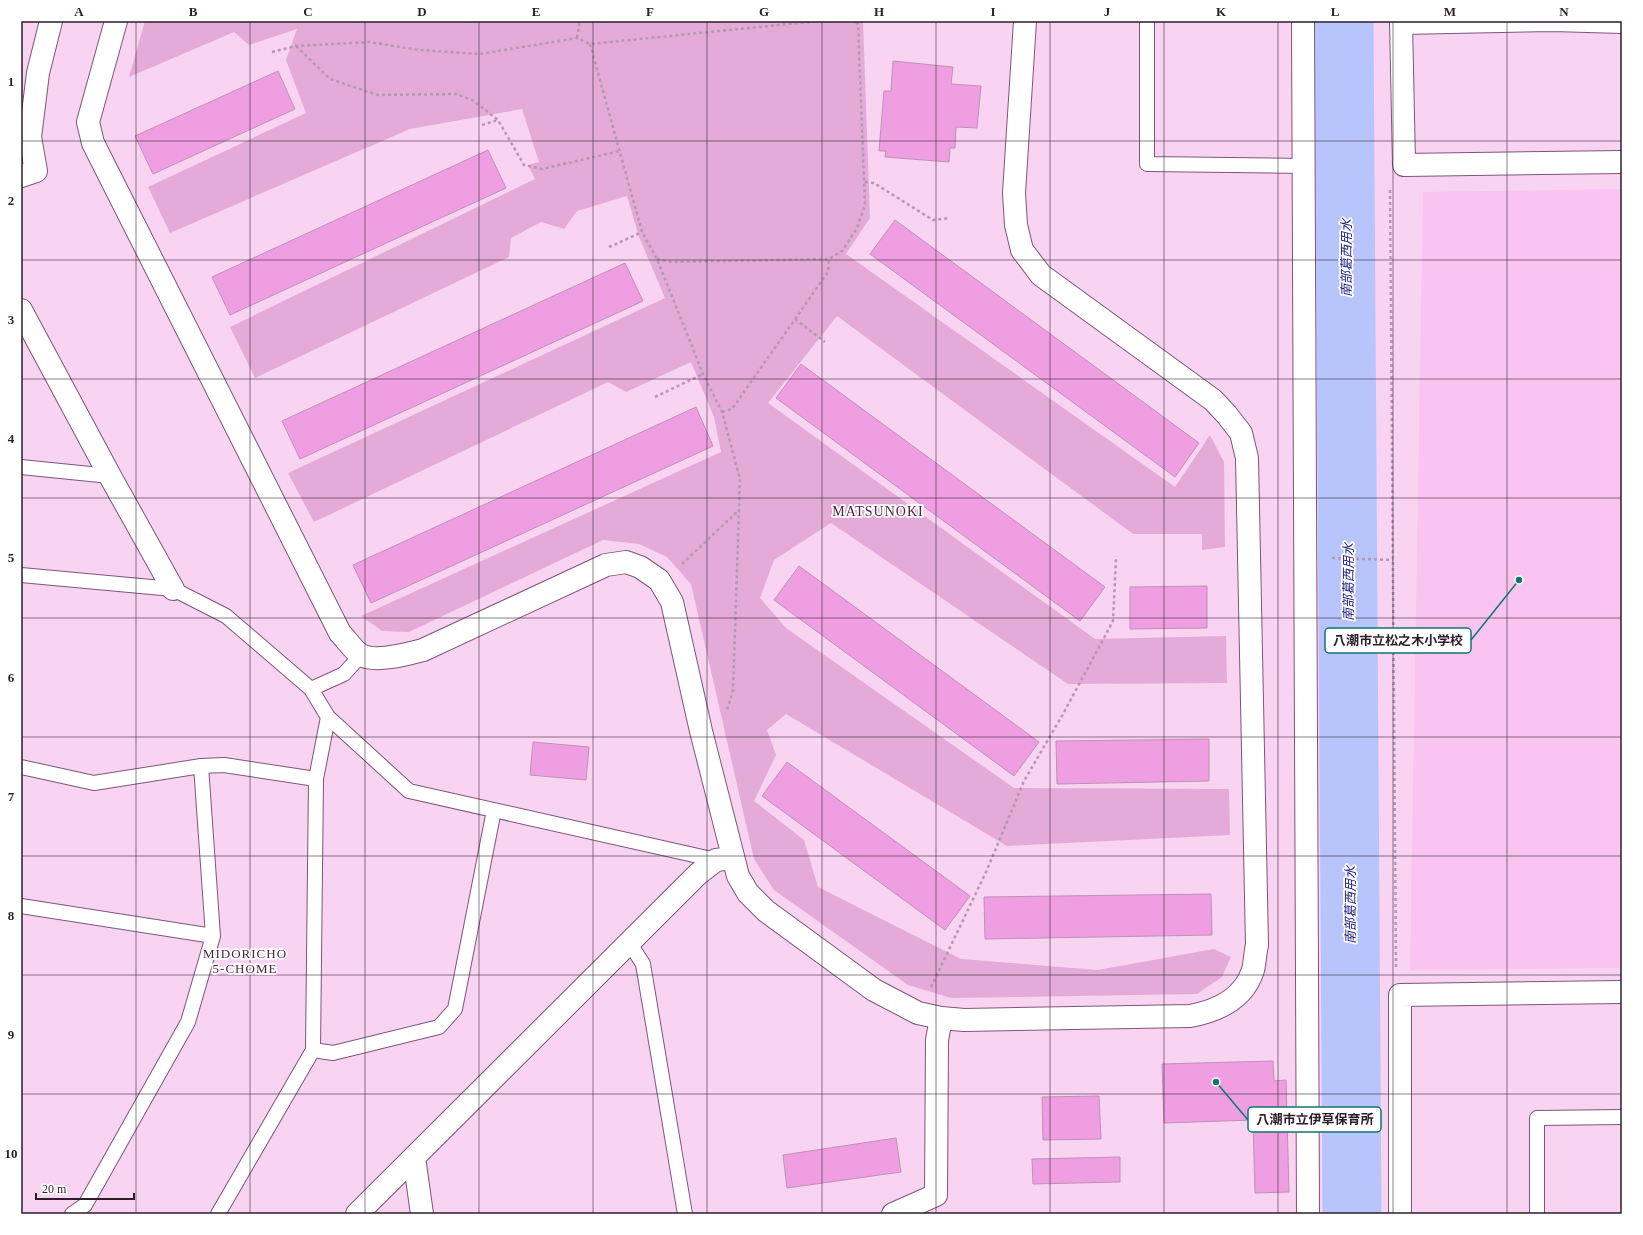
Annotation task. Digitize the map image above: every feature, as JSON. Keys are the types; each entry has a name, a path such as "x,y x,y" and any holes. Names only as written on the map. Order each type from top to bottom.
{"street":[{"path":"21,176 36,171 30,137 38,73 51,21"},
{"path":"116,21 88,122 93,144 340,633 361,655 375,658 401,656 423,650 606,565 626,562 640,567 659,580 672,602 701,731 725,859 738,876 748,893 766,911 874,990 918,1013 942,1018 964,1020 1190,1016 1208,1013 1229,1003 1243,990 1253,971 1257,945 1247,458 1241,434 1227,415 1213,400 1046,279 1041,275 1022,250 1016,225 1014,193 1025,21"},
{"path":"1303,21 1308,1214"},
{"path":"1401,24 1404,165 1622,162"},
{"path":"21,310 110,476 173,589"},
{"path":"357,1214 698,874 725,859"},
{"path":"1400,1214 1400,995 1622,992"},
{"path":"893,1214 936,1195 937,1040 942,1018"},
{"path":"414,1157 422,1214"}],"lane":[{"path":"1147,21 1146,164 1304,166"},
{"path":"1401,24 1553,24 1622,26"},
{"path":"21,467 110,476"},
{"path":"21,575 173,589 226,616 311,689 328,717 409,791 725,859"},
{"path":"311,689 344,674 361,655"},
{"path":"218,1214 312,1050 316,779 328,717"},
{"path":"21,767 94,783 201,766 224,765 316,779"},
{"path":"72,1214 85,1205 188,1022 213,936 201,766"},
{"path":"312,1050 333,1053 439,1027 455,1009 494,810"},
{"path":"21,906 213,936"},
{"path":"629,942 643,964 685,1214"},
{"path":"1537,1214 1537,1118 1622,1116"}],"path":[{"path":"577,38 580,21"},
{"path":"272,52 296,46 369,42 418,50 480,54 577,38 590,44 819,21"},
{"path":"657,259 671,262 829,259 842,251 857,228 865,205 858,24 853,21"},
{"path":"590,44 642,232 657,259 703,374 722,412 740,479 733,690 726,712 701,731"},
{"path":"296,46 330,79 378,95 457,94 474,101 498,120 524,165 542,169 620,151"},
{"path":"482,125 498,120"},
{"path":"1400,995 1396,981 1390,179 1404,165"},
{"path":"865,182 874,184 933,220 950,218"},
{"path":"609,247 642,232"},
{"path":"722,412 732,409 828,272 829,259"},
{"path":"795,319 825,342"},
{"path":"655,397 703,374"},
{"path":"659,580 675,571 739,510"},
{"path":"1325,557 1393,560"},
{"path":"918,1013 987,870 1024,780 1063,714 1113,621 1116,558"}],"shaded area":[{"path":"145,21 863,21 870,218 846,254 1175,487 1210,435 1224,462 1225,547 1202,550 1202,534 1133,534 837,316 768,403 1095,639 1226,636 1227,683 1068,684 831,523 774,560 760,598 786,628 1014,788 1229,789 1230,835 1007,846 786,714 767,730 776,755 754,801 804,840 818,887 961,959 1098,970 1214,949 1231,957 1222,977 1197,994 951,998 908,985 774,890 754,859 691,584 667,557 639,544 603,540 409,632 382,631 361,616 721,452 714,417 691,362 626,392 608,382 314,522 288,473 665,298 639,237 627,196 577,211 564,229 541,222 511,238 509,257 255,378 230,327 535,179 528,165 539,162 522,109 410,129 170,233 148,187 306,113 286,60 297,29 249,45 234,32 129,77"},
{"path":"1622,189 1622,968 1410,970 1423,192"}],"building":[{"path":"893,61 953,67 951,84 981,86 977,128 956,127 955,148 950,148 949,162 885,157 886,151 879,151 884,91 891,91"},
{"path":"278,71 295,109 153,174 135,136"},
{"path":"488,150 506,188 230,315 212,277"},
{"path":"895,220 1199,443 1175,477 870,254"},
{"path":"625,263 643,301 300,459 282,421"},
{"path":"801,364 1105,587 1080,621 776,398"},
{"path":"696,407 713,446 371,603 353,565"},
{"path":"799,566 1039,742 1014,776 774,600"},
{"path":"1207,586 1207,628 1130,629 1130,587"},
{"path":"1209,739 1209,781 1057,784 1056,741"},
{"path":"533,742 589,747 586,780 530,775"},
{"path":"787,762 970,896 945,930 762,796"},
{"path":"1211,894 1212,935 985,939 984,897"},
{"path":"1273,1061 1274,1081 1286,1080 1289,1192 1255,1193 1253,1120 1164,1123 1162,1064"},
{"path":"1099,1096 1101,1139 1043,1140 1042,1097"},
{"path":"896,1138 901,1172 787,1188 783,1155"},
{"path":"1120,1157 1120,1182 1033,1184 1032,1159"}],"waterway":[{"name":"南部葛西用水","path":"1344,21 1352,1214"}],"place":[{"name":"八潮市立松之木小学校","path":"1519,580"},
{"name":"八潮市立伊草保育所","path":"1216,1082"}],"district":[{"name":"MATSUNOKI","path":"878,511"},
{"name":"MIDORICHO 5-CHOME","path":"245,960"}]}
